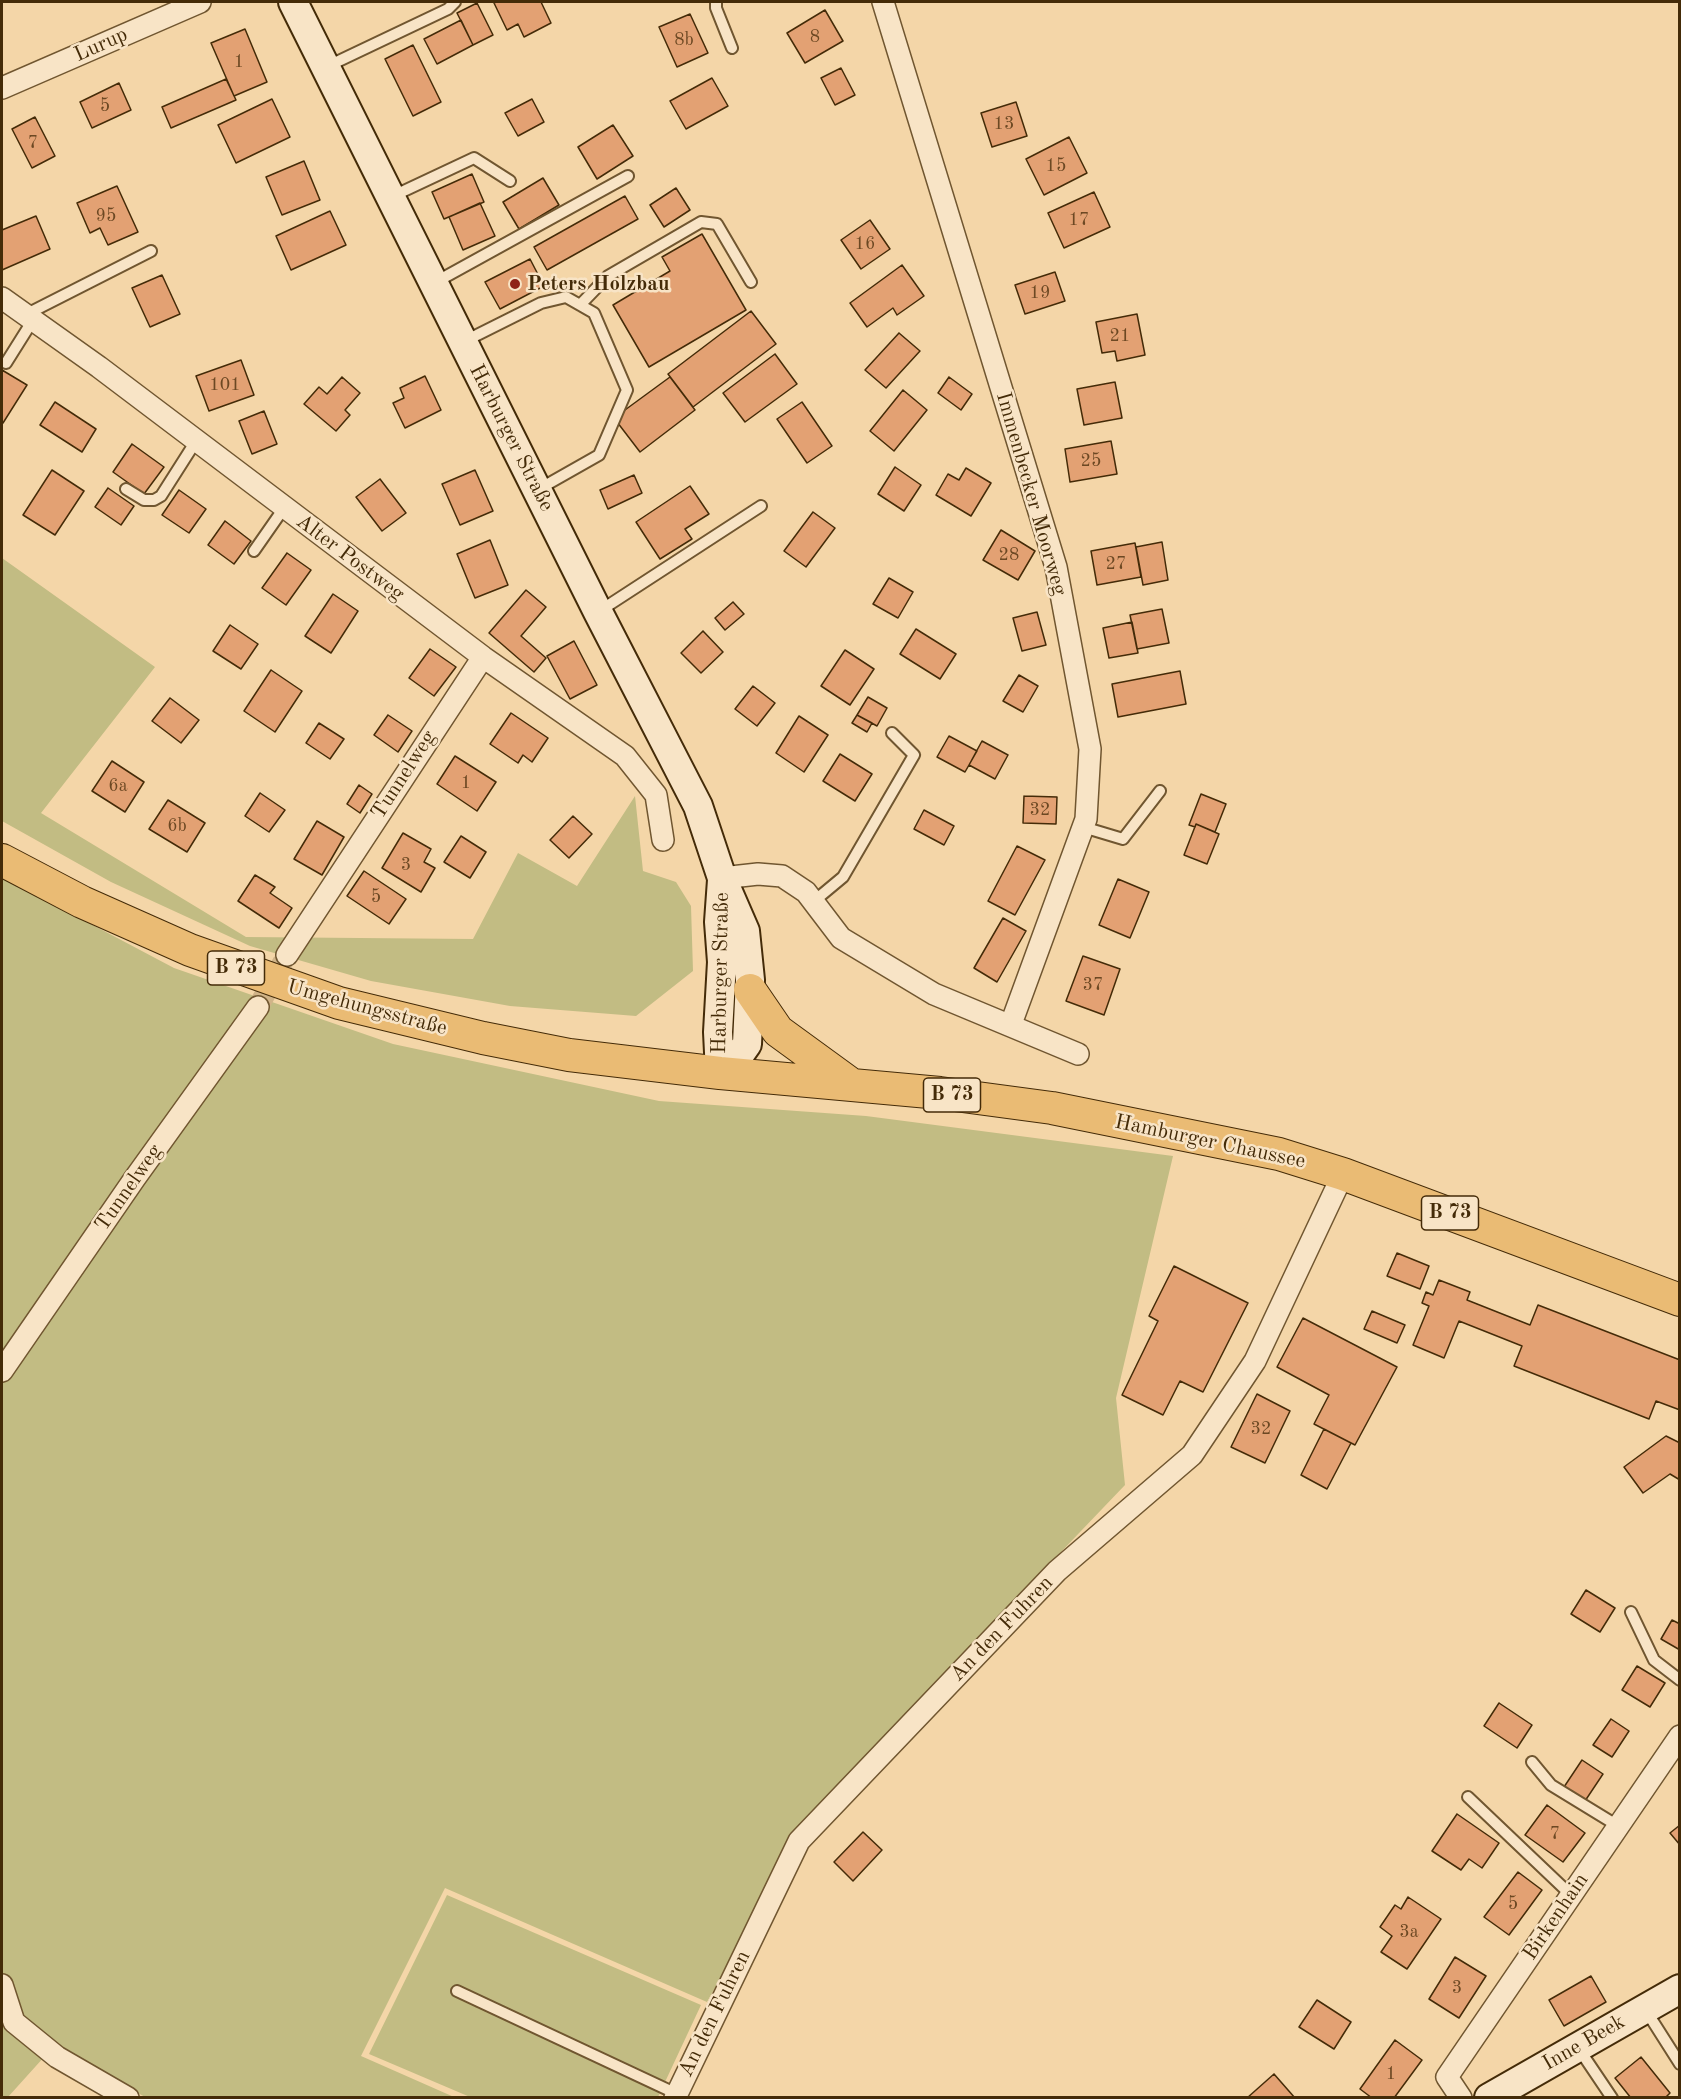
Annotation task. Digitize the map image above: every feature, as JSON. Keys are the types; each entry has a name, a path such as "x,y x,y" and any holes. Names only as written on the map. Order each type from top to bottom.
{"main road":[{"name":"Umgehungsstraße","path":"2,860 82,903 190,950 339,1004 483,1038 569,1055 720,1073"},
{"path":"750,990 778,1031 851,1084"},
{"name":"Hamburger Chaussee","path":"720,1073 851,1084 1052,1108 1279,1154 1343,1174 1680,1300"}],"street":[{"name":"Lurup","path":"2,88 200,2"},
{"name":"Harburger Straße","path":"293,2 598,612 698,806 723,878 745,931 750,990 747,1044 734,1064 720,1073 718,1032 723,962 718,922 723,878"},
{"name":"Immenbecker Moorweg","path":"883,2 1056,567 1090,749 1086,819 1011,1024"},
{"name":"Alter Postweg","path":"2,298 483,657 625,756 656,795 663,840"},
{"name":"Tunnelweg","path":"288,955 483,657"},
{"path":"723,878 758,874 782,876 806,892 841,938 934,994 1011,1024 1078,1054"},
{"name":"Tunnelweg","path":"2,1371 142,1168 258,1007"},
{"name":"An den Fuhren","path":"676,2096 799,1841 1057,1571 1192,1455 1255,1361 1343,1174"},
{"name":"Birkenhain","path":"1461,2097 1447,2077 1680,1736"},
{"path":"2,1985 14,2022 57,2057 128,2097"},
{"name":"Inne Beek","path":"1490,2097 1680,1989"}],"lane":[{"path":"326,67 448,9 455,2"},
{"path":"716,2 716,8 732,48"},
{"path":"391,197 474,158 510,181"},
{"path":"434,283 628,176"},
{"path":"580,305 608,276 701,222 717,224 751,282"},
{"path":"6,363 29,317 151,251"},
{"path":"463,342 541,303 566,297 594,313 627,390 599,455 537,490"},
{"path":"126,489 144,500 154,500 161,496 196,441"},
{"path":"598,612 761,506"},
{"path":"255,551 284,508"},
{"path":"813,902 843,877 914,755 892,733"},
{"path":"1083,827 1123,839 1160,790"},
{"path":"1631,1612 1654,1660 1680,1680"},
{"path":"1532,1762 1551,1785 1618,1826"},
{"path":"1468,1797 1571,1894"},
{"path":"457,1991 676,2096"},
{"path":"1645,2008 1680,2064"},
{"path":"1577,2046 1612,2097"}],"shaded area":[{"path":"2,558 155,667 41,813 246,937 473,939 518,853 577,886 635,796 643,871 676,882 691,906 693,971 636,1016 510,1006 371,981 250,946 111,882 2,821"},
{"path":"2,877 174,968 393,1044 659,1101 866,1116 1173,1156 1116,1398 1125,1485 816,1808 707,2002 445,1888 361,2056 454,2097 145,2097 54,2046 8,2097 2,2097"},
{"path":"447,1895 701,2005 658,2097 470,2097 369,2054"}],"building":[{"path":"541,2 551,23 524,37 518,24 507,30 494,3"},
{"path":"477,3 493,35 473,45 457,13"},
{"path":"825,10 843,41 805,63 787,33"},
{"path":"690,14 708,53 677,67 659,27"},
{"path":"461,20 473,45 437,64 424,39"},
{"path":"245,29 267,82 234,96 211,43"},
{"path":"413,45 441,102 413,116 385,59"},
{"path":"841,68 855,95 835,105 821,78"},
{"path":"712,78 728,106 686,129 670,101"},
{"path":"226,79 236,100 171,128 162,107"},
{"path":"119,83 131,110 92,128 80,102"},
{"path":"272,99 290,137 236,163 218,125"},
{"path":"532,99 544,122 518,136 505,113"},
{"path":"1016,102 1027,136 992,147 981,113"},
{"path":"35,117 55,156 32,168 12,129"},
{"path":"613,125 633,156 597,179 578,147"},
{"path":"1069,137 1087,173 1044,195 1026,159"},
{"path":"304,161 320,200 282,215 266,177"},
{"path":"472,174 484,202 444,219 432,192"},
{"path":"543,178 559,205 519,229 503,202"},
{"path":"117,186 138,232 108,245 100,228 90,233 77,203"},
{"path":"676,188 690,210 664,227 650,205"},
{"path":"1094,192 1110,227 1064,248 1048,213"},
{"path":"625,196 638,219 547,270 534,247"},
{"path":"480,203 495,236 463,250 449,217"},
{"path":"330,211 346,245 291,270 276,236"},
{"path":"36,216 50,249 2,270 2,230"},
{"path":"870,220 890,249 861,269 841,240"},
{"path":"702,234 746,310 649,367 613,305 670,271 662,257"},
{"name":"Peters Holzbau","path":"530,259 544,286 500,309 485,282"},
{"path":"902,265 924,296 897,315 893,308 867,327 850,303"},
{"path":"1055,272 1065,301 1025,314 1015,285"},
{"path":"162,275 180,314 150,327 132,288"},
{"path":"751,311 776,344 693,407 668,374"},
{"path":"1137,314 1145,355 1117,361 1115,351 1102,353 1096,322"},
{"path":"899,333 920,351 886,388 865,370"},
{"path":"775,354 797,384 745,422 723,393"},
{"path":"241,360 254,395 209,411 196,376"},
{"path":"2,370 27,385 3,423 2,422"},
{"path":"425,376 441,410 405,428 393,403 404,398 400,388"},
{"path":"342,377 360,393 345,410 350,415 336,431 304,404 319,387 327,394"},
{"path":"670,377 695,410 640,452 614,418"},
{"path":"949,377 972,394 961,410 938,393"},
{"path":"1115,382 1122,418 1084,425 1077,389"},
{"path":"903,390 927,410 894,451 870,431"},
{"path":"55,402 96,429 82,452 40,425"},
{"path":"802,402 832,446 807,463 777,419"},
{"path":"264,411 277,444 252,454 239,421"},
{"path":"1111,441 1117,474 1070,482 1065,449"},
{"path":"132,444 164,467 144,494 113,472"},
{"path":"895,467 921,485 904,511 878,494"},
{"path":"966,468 991,483 971,516 936,495 948,474 959,480"},
{"path":"52,470 84,491 55,535 23,515"},
{"path":"475,470 493,511 460,525 442,484"},
{"path":"634,475 642,493 608,509 600,490"},
{"path":"380,479 406,513 382,531 356,497"},
{"path":"690,486 709,514 685,529 692,539 660,559 636,522"},
{"path":"108,488 134,506 121,525 95,507"},
{"path":"179,490 206,509 189,533 162,515"},
{"path":"813,512 835,528 806,567 784,551"},
{"path":"225,521 251,541 234,564 208,545"},
{"path":"1001,530 1035,551 1018,580 983,560"},
{"path":"490,540 508,585 475,598 457,554"},
{"path":"1162,542 1168,580 1143,585 1136,547"},
{"path":"1135,543 1141,577 1097,585 1091,551"},
{"path":"287,553 311,570 286,605 262,588"},
{"path":"889,578 913,592 898,618 873,604"},
{"path":"526,590 546,607 521,636 546,658 534,672 489,633"},
{"path":"333,594 358,611 331,653 305,636"},
{"path":"733,602 744,614 725,630 715,618"},
{"path":"1162,609 1169,643 1137,649 1130,615"},
{"path":"1037,612 1046,645 1022,651 1013,618"},
{"path":"1132,622 1138,653 1109,658 1103,628"},
{"path":"230,625 258,644 241,669 213,651"},
{"path":"916,629 956,654 940,679 900,654"},
{"path":"703,631 723,652 701,673 681,653"},
{"path":"574,641 597,685 570,699 547,656"},
{"path":"430,649 456,667 434,696 409,678"},
{"path":"845,650 874,669 850,705 821,686"},
{"path":"271,670 302,691 275,732 244,711"},
{"path":"1180,671 1186,704 1118,717 1112,684"},
{"path":"1019,675 1038,686 1023,712 1003,701"},
{"path":"753,686 775,703 757,726 735,709"},
{"path":"868,697 887,708 877,726 857,715"},
{"path":"170,698 199,720 181,743 152,721"},
{"path":"511,713 548,738 532,762 523,755 518,763 490,744"},
{"path":"388,715 412,731 398,752 374,735"},
{"path":"857,715 872,723 867,732 852,723"},
{"path":"799,716 828,735 804,772 776,753"},
{"path":"319,723 344,739 330,759 306,743"},
{"path":"949,736 977,751 965,772 937,757"},
{"path":"982,741 1008,755 995,779 969,765"},
{"path":"840,754 872,774 855,801 823,781"},
{"path":"455,756 496,782 477,811 437,784"},
{"path":"112,761 144,782 125,812 92,791"},
{"path":"359,785 372,794 360,813 347,804"},
{"path":"260,793 285,810 269,832 245,816"},
{"path":"1201,794 1226,804 1215,832 1196,824 1195,827 1189,825"},
{"path":"1024,796 1057,797 1056,824 1023,823"},
{"path":"168,800 205,823 187,852 149,829"},
{"path":"924,810 954,826 944,845 914,829"},
{"path":"573,816 592,834 569,858 550,840"},
{"path":"317,821 344,837 322,875 294,859"},
{"path":"1196,824 1219,834 1207,864 1184,855"},
{"path":"403,833 431,849 424,862 435,868 421,892 382,868"},
{"path":"461,836 486,852 470,878 444,862"},
{"path":"1017,846 1045,860 1015,915 988,901"},
{"path":"364,871 406,899 389,924 347,896"},
{"path":"255,875 275,887 270,893 292,908 279,928 238,901"},
{"path":"1118,879 1149,892 1130,938 1099,925"},
{"path":"1003,918 1026,931 997,982 974,968"},
{"path":"1083,956 1120,969 1104,1015 1066,1001"},
{"path":"1397,1253 1429,1266 1420,1289 1387,1276"},
{"path":"1174,1266 1248,1303 1203,1392 1180,1381 1163,1415 1122,1395 1158,1321 1149,1316"},
{"path":"1439,1280 1470,1292 1467,1300 1530,1325 1538,1305 1680,1360 1680,1410 1656,1401 1649,1419 1514,1366 1522,1346 1459,1321 1444,1358 1413,1345 1429,1306 1422,1303 1426,1292 1433,1295"},
{"path":"1372,1311 1405,1325 1397,1343 1364,1329"},
{"path":"1303,1318 1397,1367 1355,1445 1314,1424 1329,1395 1277,1367"},
{"path":"1257,1394 1290,1411 1265,1463 1231,1447"},
{"path":"1324,1429 1351,1443 1327,1489 1301,1475"},
{"path":"1666,1436 1680,1443 1680,1480 1670,1474 1643,1493 1624,1467"},
{"path":"1586,1590 1615,1608 1600,1632 1571,1614"},
{"path":"1672,1620 1680,1624 1680,1650 1661,1639"},
{"path":"1637,1666 1665,1683 1650,1707 1622,1690"},
{"path":"1499,1703 1532,1725 1517,1748 1484,1726"},
{"path":"1611,1719 1629,1731 1612,1757 1593,1745"},
{"path":"1582,1760 1603,1774 1585,1801 1564,1787"},
{"path":"1547,1805 1585,1833 1563,1862 1525,1835"},
{"path":"1457,1814 1499,1843 1482,1868 1469,1859 1461,1870 1432,1851"},
{"path":"1680,1825 1680,1845 1670,1833"},
{"path":"863,1832 882,1850 853,1881 834,1862"},
{"path":"1518,1872 1542,1890 1509,1935 1484,1917"},
{"path":"1408,1897 1441,1919 1407,1969 1381,1952 1392,1936 1380,1927 1395,1905 1401,1909"},
{"path":"1455,1957 1486,1976 1459,2018 1429,1999"},
{"path":"1591,1976 1606,2002 1564,2026 1549,2000"},
{"path":"1317,2000 1351,2022 1334,2049 1299,2027"},
{"path":"1395,2040 1422,2060 1394,2098 1372,2098 1360,2089"},
{"path":"1641,2057 1670,2093 1665,2098 1631,2098 1615,2078"},
{"path":"1274,2074 1295,2098 1247,2098"}],"tunnel":[{"path":"258,1007 287,955"}],"place":[{"name":"Peters Holzbau","path":"515,284"}]}
